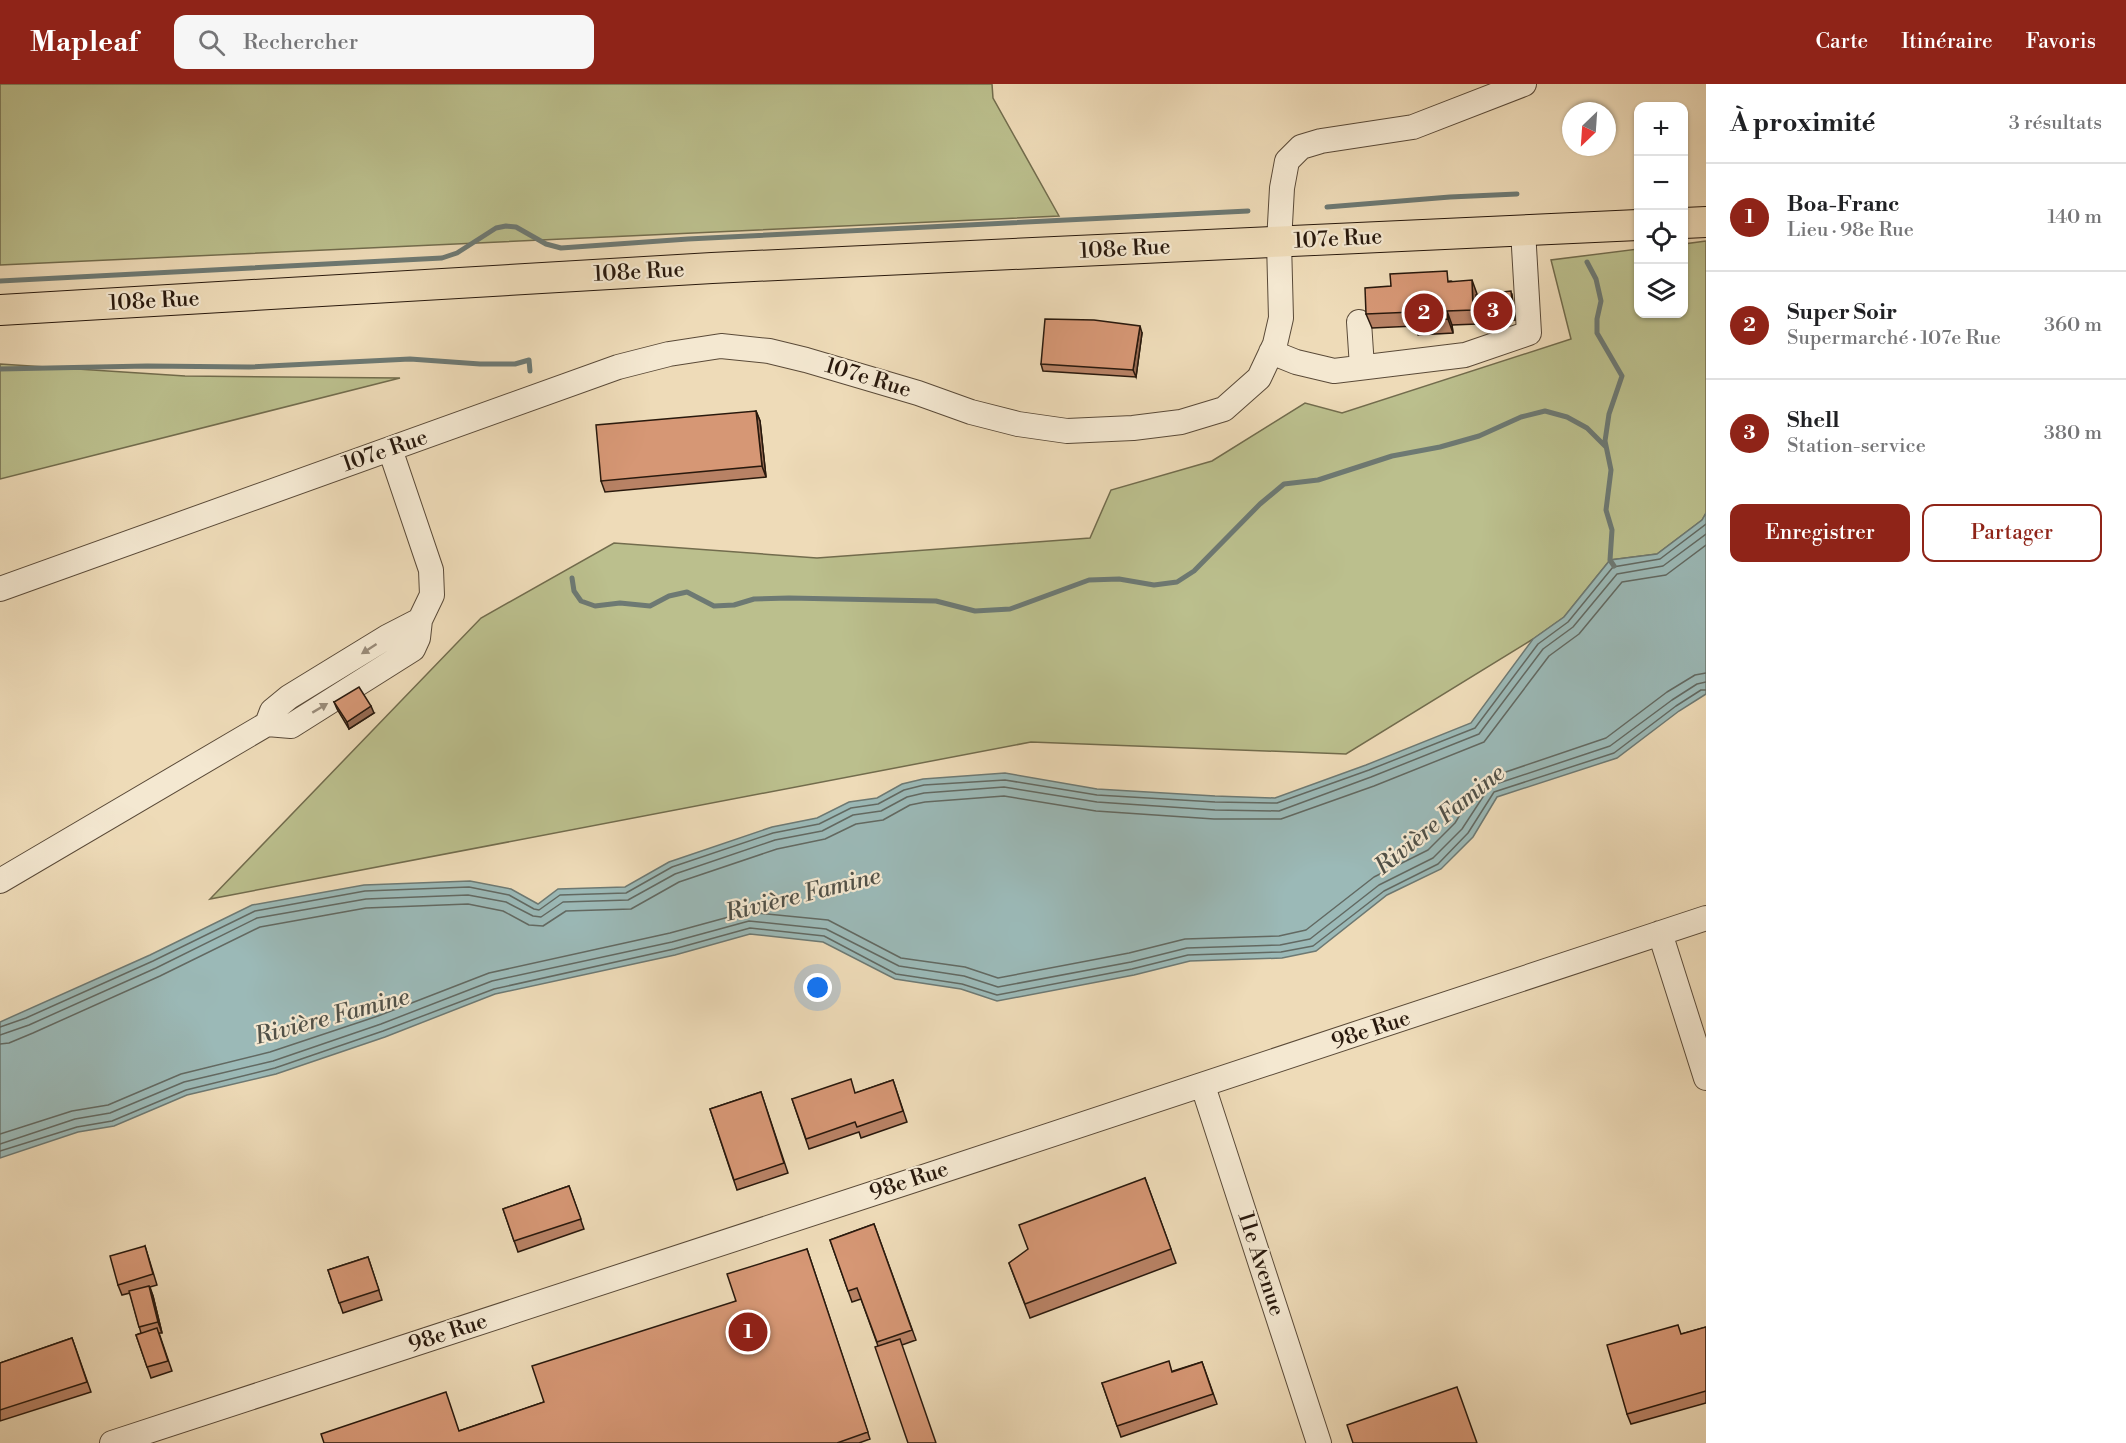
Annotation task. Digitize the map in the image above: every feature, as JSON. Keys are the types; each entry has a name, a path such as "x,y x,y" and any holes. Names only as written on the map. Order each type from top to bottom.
{"main road":[{"path":"1688,223 1706,222"},
{"name":"107e Rue","path":"1279,242 1634,225"},
{"name":"108e Rue","path":"0,310 712,268 1279,242"}],"street":[{"path":"1279,242 1282,188 1287,161 1301,147 1322,141 1413,127 1524,84"},
{"path":"1271,352 1296,362 1334,371 1465,355 1529,333 1523,230"},
{"name":"107e Rue","path":"0,589 618,367 669,354 721,346 769,351 806,360 918,393 971,412 1018,424 1067,431 1133,428 1181,422 1224,409 1259,378 1275,344 1281,318 1279,242"},
{"path":"1359,322 1362,367"},
{"path":"0,881 267,724 272,711 289,697 387,637 420,620 432,595 431,570 390,449"},
{"name":"98e Rue","path":"112,1443 1203,1086 1706,918"},
{"path":"1660,933 1706,1078"},
{"name":"11e Avenue","path":"1203,1086 1318,1443"}],"green space":[{"path":"0,84 992,84 993,98 1059,216 0,265"},
{"path":"1706,241 1706,513 1702,520 1657,554 1610,560 1564,617 1533,639 1346,754 1031,742 210,899 481,618 614,543 817,558 1090,538 1111,490 1212,461 1305,403 1342,413 1571,339 1551,260 1634,250 1634,318 1688,318 1688,243"},
{"path":"0,364 185,376 400,378 0,479"}],"water":[{"name":"Rivière Famine","path":"1706,513 1706,694 1679,711 1617,758 1497,797 1473,837 1441,869 1387,895 1316,951 1282,958 1190,961 1134,975 997,1001 961,989 895,979 823,942 750,934 675,955 495,994 385,1037 276,1074 187,1095 114,1126 78,1132 0,1158 0,1022 150,955 252,905 364,885 470,881 511,889 538,904 558,889 625,887 669,862 772,827 817,818 849,802 877,798 902,784 923,779 1005,773 1097,789 1275,798 1471,723 1533,639 1564,617 1610,560 1657,554 1702,520"}],"building":[{"path":"1447,271 1448,282 1472,280 1473,310 1447,311 1448,319 1413,321 1413,312 1366,314 1365,288 1391,286 1390,274"},
{"path":"1511,291 1514,316 1477,320 1476,295"},
{"path":"1045,319 1094,320 1140,326 1133,370 1041,364"},
{"path":"756,411 762,466 601,481 596,425"},
{"path":"359,687 371,706 347,722 334,702"},
{"path":"851,1079 855,1093 893,1080 903,1111 857,1127 855,1122 806,1139 792,1099"},
{"path":"761,1092 784,1163 734,1180 710,1109"},
{"path":"1145,1178 1171,1249 1025,1304 1009,1263 1028,1249 1019,1225"},
{"path":"569,1186 581,1219 514,1241 503,1209"},
{"path":"874,1224 912,1330 877,1342 857,1288 848,1291 830,1240"},
{"path":"145,1246 153,1274 118,1285 110,1256"},
{"path":"807,1249 868,1432 837,1443 324,1443 321,1434 446,1392 459,1431 544,1402 532,1366 736,1301 727,1274"},
{"path":"368,1257 379,1290 339,1303 328,1270"},
{"path":"149,1286 158,1322 139,1327 129,1291"},
{"path":"1678,1325 1681,1334 1706,1327 1706,1391 1627,1414 1607,1345"},
{"path":"157,1328 168,1361 147,1367 136,1335"},
{"path":"72,1338 87,1382 0,1410 0,1363"},
{"path":"900,1339 936,1443 908,1443 875,1347"},
{"path":"1169,1361 1172,1372 1202,1362 1213,1394 1117,1426 1102,1383"},
{"path":"1457,1387 1477,1443 1353,1443 1347,1425"}],"waterway":[{"path":"1327,207 1517,194"},
{"path":"0,281 442,258 457,253 496,228 506,226 516,227 546,244 561,248 688,239 1248,211"},
{"path":"1587,262 1596,279 1601,301 1597,333 1622,376 1609,414 1605,441 1611,470 1606,510 1612,530 1610,560 1614,566"},
{"path":"0,369 147,366 249,367 410,359 480,364 515,364 529,360 530,371"},
{"path":"572,578 574,591 581,601 595,606 620,603 650,606 669,596 687,592 714,606 734,605 754,599 789,598 936,601 975,611 1010,609 1089,580 1119,579 1154,585 1177,582 1194,571 1260,504 1284,484 1318,480 1392,456 1440,447 1479,436 1521,417 1545,411 1567,417 1587,428 1606,447"}],"place":[{"name":"Shell","path":"1493,311"},
{"name":"Super Soir","path":"1424,313"},
{"name":"Boa-Franc","path":"748,1332"}]}
